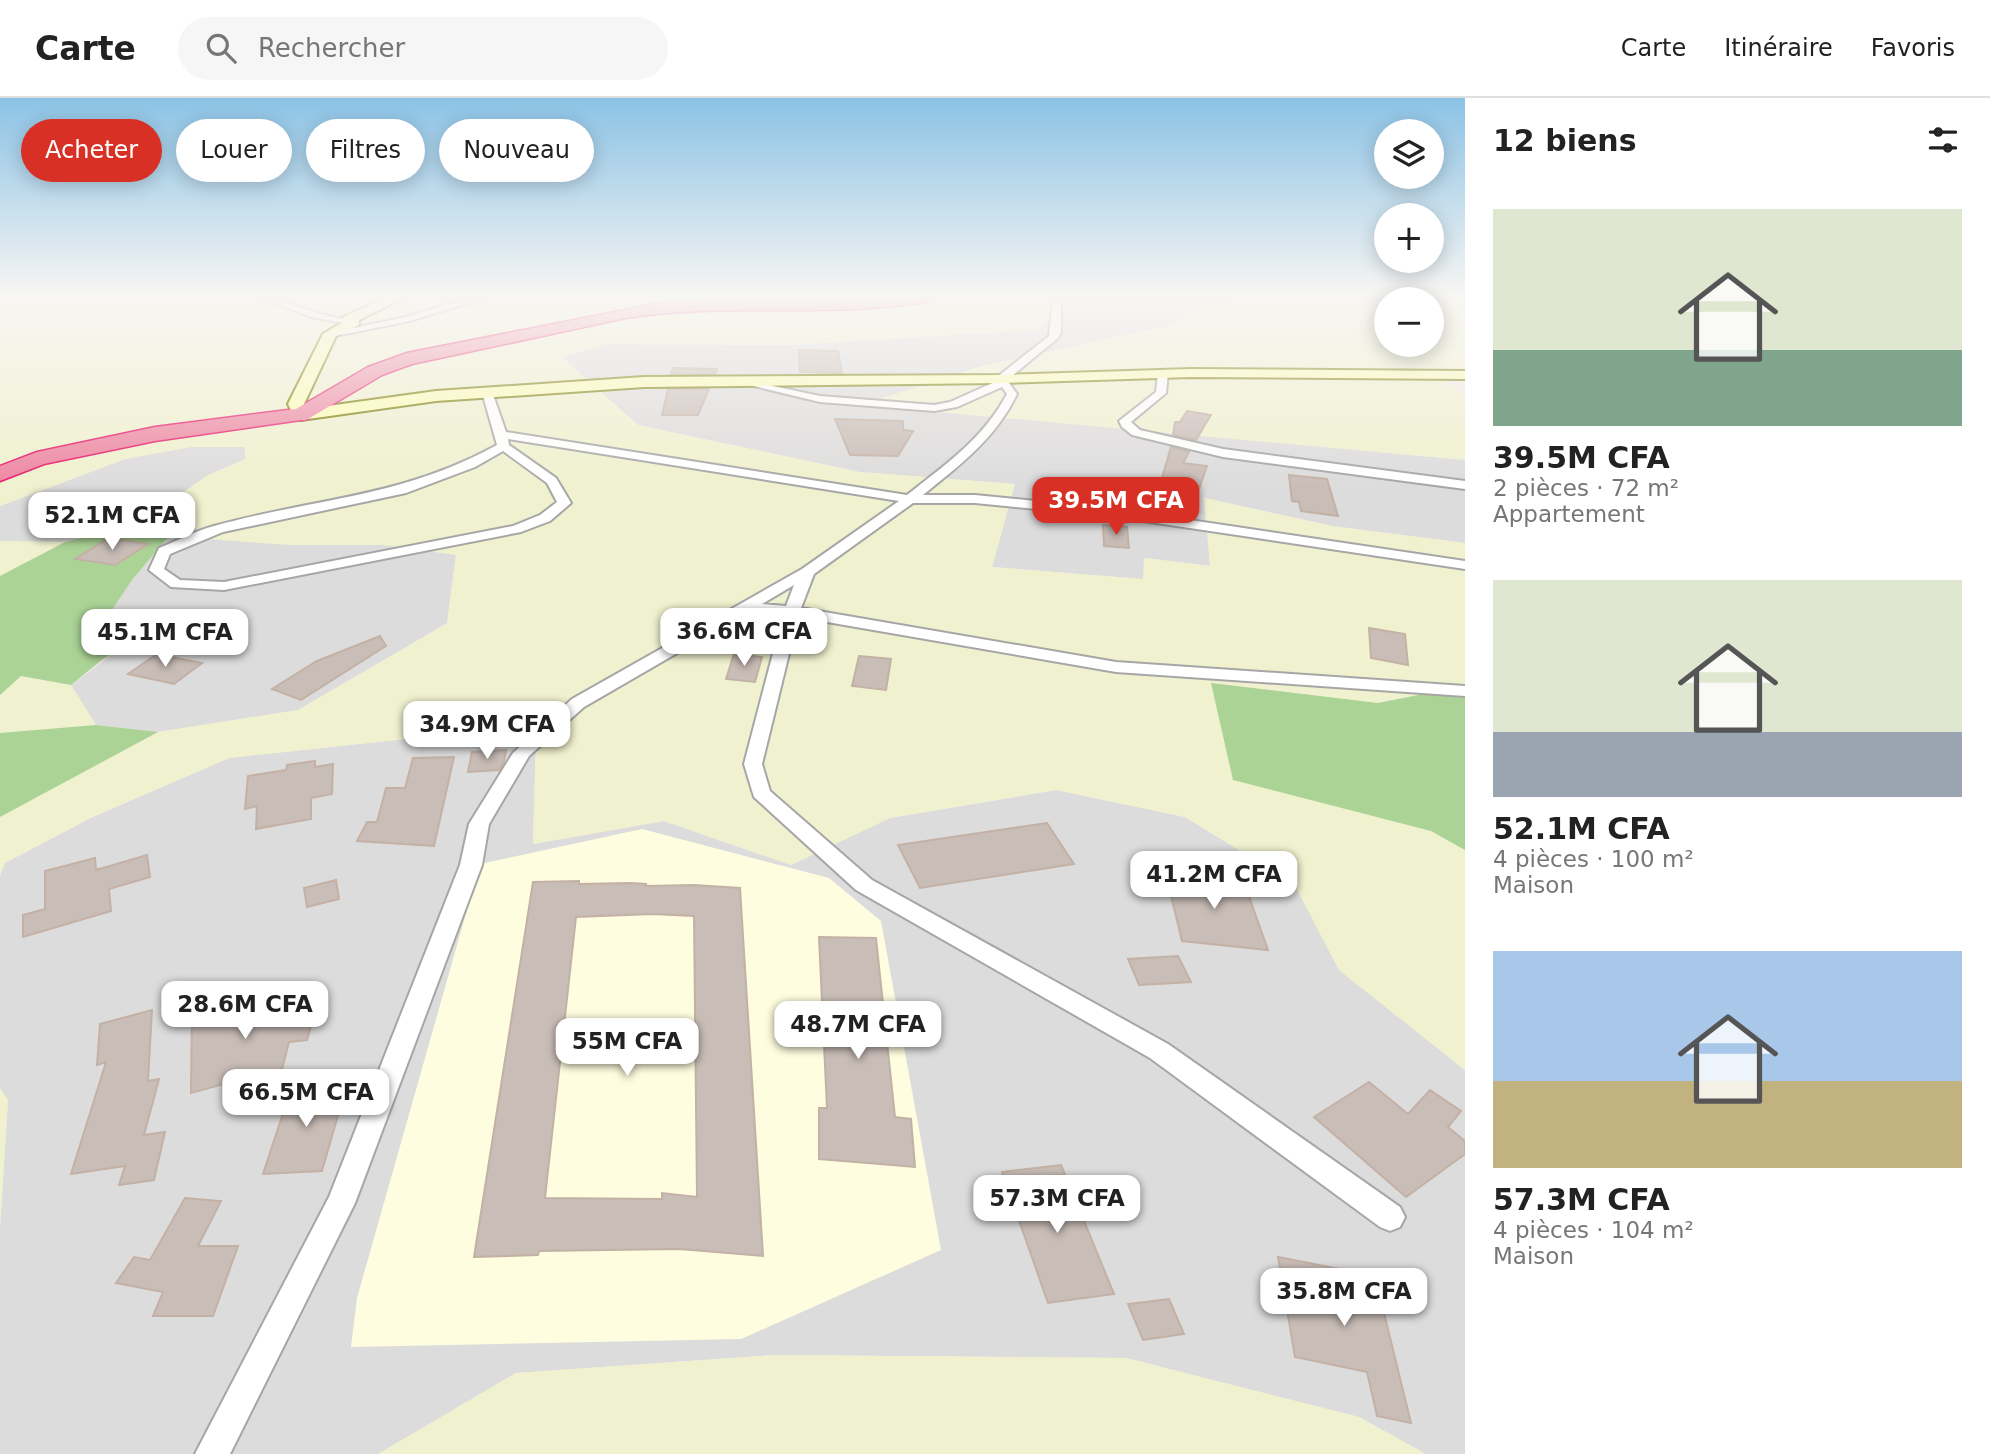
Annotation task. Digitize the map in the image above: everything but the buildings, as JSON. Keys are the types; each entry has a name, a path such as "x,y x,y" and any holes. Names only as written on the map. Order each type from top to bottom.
{"highway":[{"path":"0,474 37,459 155,435 300,415 375,371 404,360"}],"street":[{"path":"317,360 296,404 300,415 436,396 644,382 1001,381 1163,373 1465,375"},
{"path":"749,382 829,401 934,408 953,405 1001,381 1026,360"},
{"path":"1163,373 1161,393 1125,421 1136,433 1223,453 1465,485"},
{"path":"212,1454 341,1203 471,865 479,824 522,753 578,703 807,572 910,499 980,440 1000,415 1012,394 1001,381"},
{"path":"487,392 502,440 552,481 564,503 545,518 516,529 224,586 176,584 156,570 164,551 217,530 416,486 479,462 502,440"},
{"path":"502,440 910,499 975,499 1115,513 1465,565"},
{"path":"807,572 792,611 753,764 761,793 864,885 1159,1051 1390,1217"},
{"path":"745,607 792,611 1116,667 1465,691"}],"shaded area":[{"path":"565,360 1008,360 982,366 864,404 1465,460 1465,543 1332,526 1205,498 1211,566 1145,558 1143,579 992,567 1015,484 860,472 638,425"},
{"path":"190,447 245,447 245,459 208,475 383,545 456,554 447,623 298,710 158,732 96,725 71,685 140,634 110,613 132,580 170,535 125,528 65,542 0,541 0,506 125,459"},
{"path":"462,733 536,735 533,844 664,821 791,865 890,818 1056,790 1185,817 1295,884 1339,970 1465,1070 1465,1454 1426,1454 1359,1417 1126,1358 773,1355 516,1373 378,1454 0,1454 0,1227 8,1101 0,1088 0,876 5,863 91,818 229,758"},
{"path":"642,829 829,878 881,921 941,1250 741,1339 351,1347 357,1298 480,864"}],"green space":[{"path":"0,360 566,360 638,425 860,472 1015,484 992,567 1143,579 1144,558 1210,566 1204,498 1332,526 1465,543 1465,690 1454,688 1378,703 1212,683 1431,831 1465,850 1465,1070 1339,970 1294,884 1185,817 1056,790 890,818 791,865 664,821 533,844 536,735 462,733 229,758 90,818 5,863 0,875 0,817 158,732 298,710 447,624 456,555 383,545 289,545 207,539 166,504 208,475 245,460 245,447 190,447 125,459 0,506"},
{"path":"1008,360 1465,360 1465,375 1439,375 1465,396 1465,460 861,405 982,366"},
{"path":"125,528 170,535 132,580 110,613 141,635 103,659 71,685 21,676 0,695 0,576 65,542"},
{"path":"0,541 65,542 0,576"},
{"path":"21,676 71,685 96,725 0,733 0,695"},
{"path":"1211,683 1378,703 1454,688 1465,690 1465,850 1431,831 1233,780"},
{"path":"96,725 158,732 0,817 0,733"},
{"path":"0,1088 8,1100 0,1227"},
{"path":"773,1355 1126,1358 1359,1417 1426,1454 378,1454 516,1373"}]}
